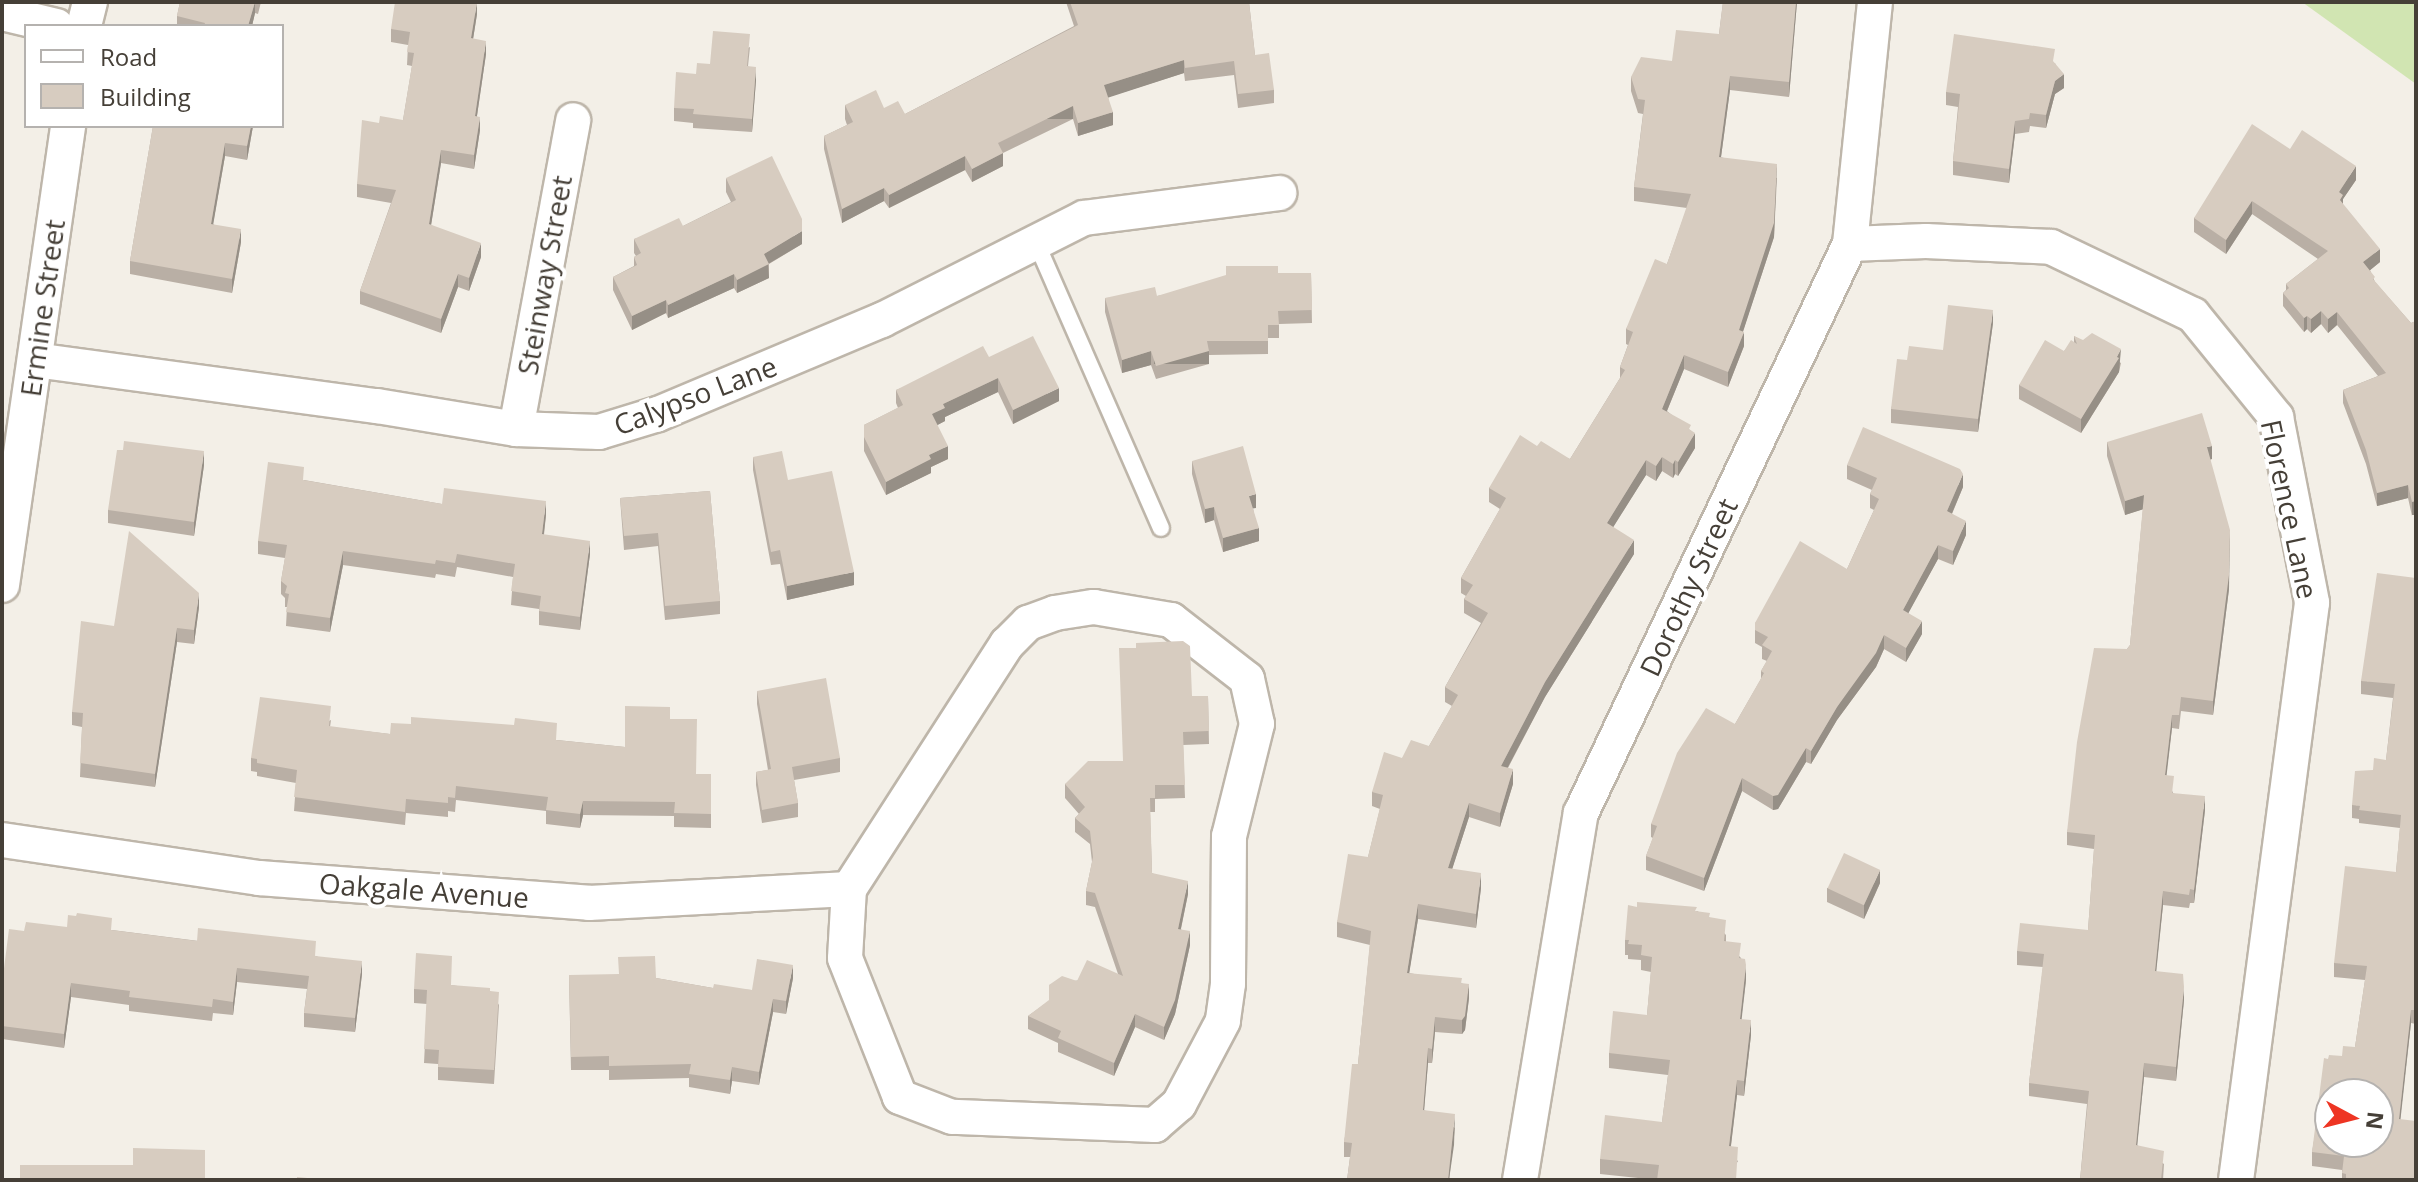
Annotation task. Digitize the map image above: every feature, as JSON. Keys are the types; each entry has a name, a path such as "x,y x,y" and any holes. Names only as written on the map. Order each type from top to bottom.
{"street":[{"path":"84,24 90,2"},
{"name":"Dorothy Street","path":"1520,1180 1581,813 1850,244 1875,2"},
{"path":"2,13 48,24"},
{"name":"Steinway Street","path":"516,429 573,120"},
{"name":"Ermine Street","path":"2,585 68,128"},
{"name":"Calypso Lane","path":"35,360 377,406 516,429 599,432 658,414 882,320 1084,218 1279,193"},
{"name":"Florence Lane","path":"1850,244 1926,241 2051,247 2193,315 2276,417 2312,603 2236,1180"},
{"path":"1094,607 1171,620 1247,679 1257,724 1229,836 1228,984 1223,1021 1179,1104 1155,1125 952,1117 900,1097 845,958 849,889 1007,644 1028,623 1055,613 1094,607"},
{"name":"Oakgale Avenue","path":"2,840 259,878 589,903 849,889"}],"lane":[{"path":"1036,242 1161,528"}],"green space":[{"path":"2302,2 2416,2 2416,84"}],"building":[{"path":"180,2 255,2 249,24 205,24 177,16"},
{"path":"395,2 477,2 471,38 486,41 475,116 480,117 474,155 441,150 429,224 481,243 469,278 458,274 441,319 360,291 396,190 357,184 362,120 379,123 380,116 403,120 414,53 407,52 410,32 391,29"},
{"path":"1070,2 1249,2 1255,55 1269,53 1274,90 1238,94 1234,61 1185,68 1184,60 1104,85 1113,112 1078,123 1073,106 998,143 1003,153 972,169 965,156 889,195 884,188 842,209 824,136 853,122 845,105 876,90 884,108 898,101 905,114 1078,25"},
{"path":"1723,2 1796,2 1789,82 1730,76 1719,157 1777,164 1774,223 1739,330 1744,332 1728,372 1684,355 1662,409 1691,425 1689,429 1695,433 1678,462 1675,460 1673,464 1662,457 1656,466 1646,460 1607,523 1634,540 1545,682 1501,766 1513,769 1500,813 1469,803 1448,868 1481,873 1476,914 1418,904 1407,973 1462,978 1461,983 1469,984 1465,1016 1462,1020 1435,1017 1432,1049 1428,1048 1423,1110 1455,1114 1448,1180 1347,1180 1352,1143 1344,1142 1352,1064 1358,1064 1371,931 1337,922 1348,854 1368,857 1383,795 1372,792 1384,752 1402,758 1411,740 1429,746 1458,695 1445,687 1488,613 1464,599 1473,585 1461,578 1506,498 1489,488 1520,435 1537,446 1541,441 1570,459 1625,370 1620,367 1633,332 1626,329 1655,259 1667,264 1691,194 1634,187 1645,100 1638,99 1631,77 1641,57 1672,61 1676,30 1719,34"},
{"path":"713,31 750,34 747,66 756,67 752,119 693,114 694,109 674,108 676,72 696,74 697,63 710,64"},
{"path":"1954,34 2055,49 2053,61 2064,74 2055,81 2046,115 2030,113 2029,119 2015,121 2009,169 1953,161 1960,94 1946,92"},
{"path":"2252,124 2290,149 2302,130 2356,166 2339,192 2343,195 2340,200 2380,249 2363,262 2375,277 2373,279 2411,323 2416,321 2416,501 2412,502 2408,485 2377,493 2366,450 2343,390 2386,373 2337,312 2328,319 2321,311 2311,319 2307,316 2304,318 2283,293 2289,288 2286,284 2328,251 2252,201 2226,240 2194,218"},
{"path":"153,128 251,128 247,146 225,143 211,224 241,229 232,279 130,261"},
{"path":"772,156 802,219 802,231 764,254 769,264 737,280 734,274 668,305 666,300 632,316 613,277 637,265 634,257 641,253 634,239 679,218 683,226 736,200 726,178"},
{"path":"1226,266 1278,266 1278,273 1311,273 1312,310 1278,311 1279,325 1268,325 1268,341 1207,341 1209,351 1156,366 1151,351 1122,360 1105,298 1155,287 1157,296 1226,275"},
{"path":"1948,305 1993,310 1978,419 1891,409 1897,359 1907,360 1909,346 1943,350"},
{"path":"2092,333 2121,349 2119,358 2081,419 2019,385 2045,340 2064,351 2071,340 2077,344 2074,336 2083,340"},
{"path":"1033,336 1059,388 1013,410 998,378 943,404 945,408 932,414 948,446 929,455 931,459 886,482 864,437 864,425 903,405 896,390 983,346 989,357"},
{"path":"2202,413 2212,446 2207,447 2230,530 2229,575 2213,701 2181,697 2179,715 2172,715 2165,775 2174,776 2172,793 2205,796 2194,890 2190,889 2189,895 2163,891 2155,971 2183,974 2184,987 2176,1067 2144,1063 2136,1145 2164,1151 2161,1180 2080,1180 2089,1091 2029,1083 2044,954 2017,951 2020,923 2088,930 2095,835 2067,832 2077,742 2094,648 2127,649 2130,645 2144,495 2125,501 2107,442"},
{"path":"1863,427 1960,469 1963,474 1947,511 1966,521 1953,551 1938,545 1903,610 1922,621 1906,648 1884,635 1876,653 1837,707 1811,751 1806,748 1778,795 1773,796 1742,778 1704,878 1646,856 1657,826 1651,824 1677,753 1706,708 1735,724 1764,673 1761,671 1772,651 1762,645 1768,637 1755,630 1755,623 1800,541 1847,569 1879,499 1870,494 1877,478 1847,465"},
{"path":"124,441 204,451 194,522 108,510 117,450 123,450"},
{"path":"1243,446 1256,494 1249,496 1259,528 1223,538 1214,507 1205,509 1192,461"},
{"path":"782,451 788,480 832,471 854,572 787,586 780,550 771,552 753,457"},
{"path":"268,462 304,467 303,480 442,504 444,488 546,501 542,534 590,541 580,617 539,611 541,596 511,591 515,564 457,554 455,563 436,560 435,564 343,551 330,618 286,612 289,594 285,593 287,586 281,581 287,545 258,541"},
{"path":"710,491 720,601 665,606 658,533 624,536 620,498"},
{"path":"129,531 199,593 194,630 177,628 155,774 80,763 83,713 72,712 81,621 114,626"},
{"path":"2377,573 2416,578 2416,1010 2411,1010 2399,1119 2416,1121 2416,1180 2346,1180 2346,1174 2342,1173 2344,1158 2394,1158 2394,1078 2321,1078 2324,1058 2328,1059 2329,1055 2342,1056 2343,1046 2355,1047 2367,966 2334,963 2345,866 2396,872 2401,815 2359,810 2360,806 2352,805 2355,771 2373,770 2374,758 2386,760 2395,684 2361,681"},
{"path":"1183,641 1190,646 1192,696 1208,696 1209,731 1183,732 1185,785 1155,785 1155,798 1150,798 1152,873 1188,881 1178,929 1190,931 1175,1000 1164,1027 1135,1014 1114,1063 1058,1038 1061,1031 1028,1016 1049,1000 1049,985 1062,976 1077,981 1087,960 1123,976 1095,893 1086,891 1093,857 1090,831 1075,818 1085,807 1065,784 1088,761 1123,761 1119,648 1136,648 1136,643"},
{"path":"826,678 840,758 792,767 798,803 762,810 756,772 771,769 757,691"},
{"path":"260,697 331,706 329,726 390,734 391,723 411,724 411,717 514,725 515,718 557,723 556,740 625,747 625,706 670,707 670,719 697,719 696,774 711,774 711,814 674,813 675,802 583,801 580,814 546,810 548,797 456,786 455,798 448,797 448,803 406,799 405,812 294,797 297,770 257,763 257,759 251,758"},
{"path":"1844,853 1880,870 1864,905 1828,888"},
{"path":"1637,902 1697,907 1695,911 1726,920 1724,941 1741,943 1739,958 1745,959 1746,965 1740,1019 1751,1020 1744,1081 1737,1080 1729,1146 1738,1147 1736,1180 1657,1180 1659,1165 1600,1159 1605,1115 1662,1122 1670,1060 1609,1053 1613,1011 1647,1015 1652,957 1641,955 1642,945 1628,944 1629,940 1625,940 1628,905 1637,907"},
{"path":"77,913 112,918 111,930 197,941 198,928 316,941 315,956 362,961 355,1018 304,1013 309,976 237,968 233,1002 213,999 212,1007 129,997 130,991 71,983 64,1034 2,1026 2,984 9,929 24,931 26,922 67,927 68,915 76,916"},
{"path":"416,953 452,956 451,985 490,988 490,991 499,992 494,1070 438,1067 439,1050 424,1049 427,990 414,989"},
{"path":"655,956 656,978 713,988 714,984 752,990 757,959 793,965 786,1001 773,999 759,1072 732,1067 730,1080 689,1074 691,1064 609,1066 609,1056 571,1057 569,975 619,974 618,957"},
{"path":"133,1148 205,1150 205,1180 20,1180 20,1165 133,1165"},
{"path":"297,1177 328,1180 297,1180"}]}
